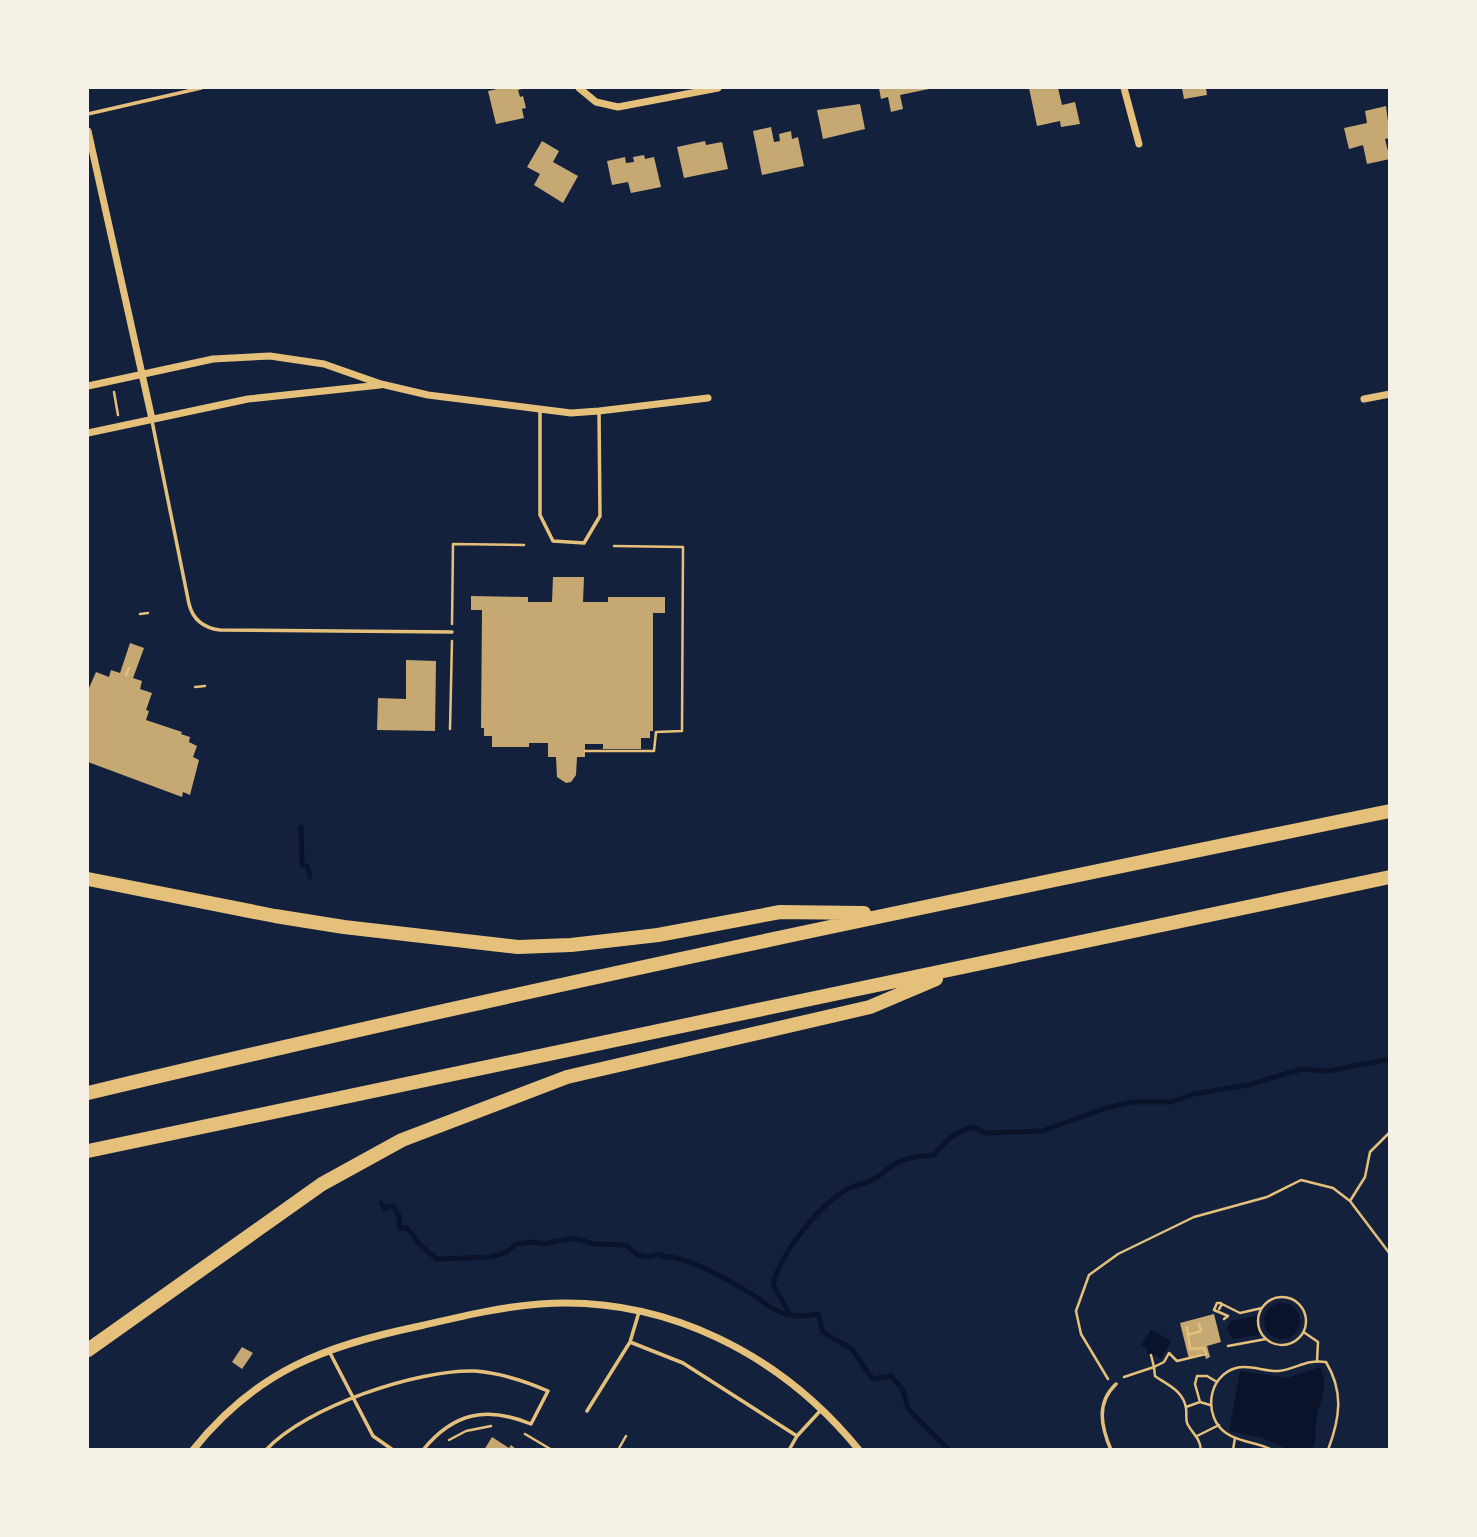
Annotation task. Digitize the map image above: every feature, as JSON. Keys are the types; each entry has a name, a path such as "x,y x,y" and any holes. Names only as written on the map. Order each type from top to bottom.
{"highway":[{"path":"88,1093 890,914 1390,811"},
{"path":"88,1152 1390,877"},
{"path":"88,879 332,926 517,947 571,945 658,935 780,912 890,914"},
{"path":"88,1350 322,1184 402,1140 567,1077 870,1007 966,966"}],"street":[{"path":"579,88 596,102 618,107 718,88"},
{"path":"1124,88 1139,144"},
{"path":"88,131 152,419"},
{"path":"88,386 213,359 270,356 324,364 382,384 428,395 572,413 708,398"},
{"path":"88,433 248,398 382,384"},
{"path":"1364,399 1390,394"},
{"path":"193,1450 248,1394 284,1370 328,1349 374,1335 519,1307 584,1304 639,1312 692,1326 727,1342 782,1375 822,1408 859,1450"}],"lane":[{"path":"88,114 201,88"},
{"path":"540,409 540,514 552,541 584,543 600,516 599,411"},
{"path":"152,419 189,604 191,612 200,623 220,630 452,632"},
{"path":"587,1411 630,1342 639,1312"},
{"path":"630,1342 683,1363 797,1436"},
{"path":"328,1349 373,1436 393,1450"},
{"path":"266,1450 287,1430 353,1398 424,1377 476,1371 511,1377 548,1391 531,1424 502,1414 468,1417 457,1420 437,1433 423,1450"},
{"path":"1111,1450 1101,1416 1105,1396 1115,1385"},
{"path":"789,1450 797,1436 822,1408"}],"path":[{"path":"114,389 118,415"},
{"path":"450,729 453,544 524,545"},
{"path":"585,751 654,751 656,732 682,732 682,547 614,546"},
{"path":"140,614 148,613"},
{"path":"126,675 129,667"},
{"path":"195,687 205,686"},
{"path":"1350,1201 1365,1177 1370,1152 1390,1132"},
{"path":"1187,1327 1190,1349 1204,1348 1206,1354 1177,1361 1169,1353 1164,1362 1126,1375 1115,1385 1095,1361 1081,1334 1076,1311 1089,1275 1118,1254 1194,1217 1266,1197 1301,1180 1333,1188 1350,1201 1390,1254"},
{"path":"1278,1297 1291,1299 1299,1304 1304,1312 1304,1332 1286,1344 1276,1345 1262,1336 1259,1317 1262,1308 1268,1301 1278,1297"},
{"path":"1224,1319 1228,1315 1214,1310 1217,1303 1240,1313 1262,1308"},
{"path":"1219,1309 1222,1304"},
{"path":"1188,1335 1201,1331 1199,1324"},
{"path":"1304,1332 1318,1342 1317,1361"},
{"path":"1228,1346 1266,1339"},
{"path":"1150,1355 1155,1376 1177,1391 1186,1407 1186,1424 1197,1436 1201,1450"},
{"path":"1272,1450 1224,1432 1212,1417 1210,1400 1223,1374 1237,1367 1282,1371 1312,1360 1326,1362 1336,1379 1339,1393 1334,1432 1328,1450"},
{"path":"1200,1402 1195,1384 1197,1376 1208,1376 1217,1382"},
{"path":"1186,1407 1200,1402 1211,1405"},
{"path":"1197,1436 1219,1425"},
{"path":"447,1441 482,1426 498,1426"},
{"path":"518,1431 552,1450"},
{"path":"618,1450 626,1436"},
{"path":"1233,1450 1235,1438"}],"water":[{"path":"1282,1303 1295,1308 1300,1321 1295,1334 1282,1339 1269,1334 1264,1321 1269,1308"},
{"path":"1257,1316 1262,1334 1233,1339 1227,1329 1230,1321"},
{"path":"1151,1329 1171,1341 1161,1359 1155,1354 1153,1357 1146,1352 1148,1349 1141,1345"},
{"path":"1320,1367 1324,1389 1312,1449 1287,1449 1263,1438 1229,1431 1240,1371 1287,1378"}],"building":[{"path":"526,88 518,90 520,97 523,96 526,108 522,109 524,118 496,124 488,91"},
{"path":"879,88 929,89 900,95 903,109 891,112 888,97 881,99"},
{"path":"1029,88 1058,88 1062,105 1075,102 1080,124 1061,127 1060,121 1037,126"},
{"path":"1182,88 1206,88 1207,95 1184,99"},
{"path":"860,104 865,129 823,139 817,110"},
{"path":"1386,106 1390,138 1385,139 1390,159 1367,164 1363,145 1349,149 1344,128 1367,123 1365,111"},
{"path":"771,127 774,142 780,141 779,134 791,131 792,139 798,137 804,166 762,175 753,131"},
{"path":"542,141 559,151 553,162 578,176 563,203 534,185 540,174 527,167"},
{"path":"705,141 706,145 722,142 728,169 684,178 677,147"},
{"path":"644,155 645,159 654,157 661,187 631,193 628,182 612,185 607,161 625,157 626,163 634,162 633,157"},
{"path":"553,577 584,577 583,602 608,602 608,597 665,597 665,613 653,613 653,731 650,731 650,738 641,738 641,749 603,749 603,744 585,744 585,757 577,757 576,775 571,782 566,783 557,777 556,757 548,757 548,743 529,743 529,747 492,747 492,736 484,736 484,728 481,728 482,610 471,610 471,596 528,597 528,602 552,602"},
{"path":"130,643 144,648 133,678 142,681 140,689 152,693 146,710 149,711 146,720 182,732 181,734 190,737 189,742 197,746 193,757 199,760 190,795 183,792 182,797 88,762 88,687 96,672 109,677 111,670 120,673"},
{"path":"406,660 436,661 435,731 377,730 378,698 406,699"},
{"path":"1214,1314 1221,1342 1207,1346 1210,1357 1206,1359 1204,1353 1189,1359 1180,1323"},
{"path":"242,1347 253,1353 242,1369 232,1362"},
{"path":"492,1437 509,1448 511,1445 517,1450 484,1450"}],"waterway":[{"path":"301,827 302,864 308,867 310,877"},
{"path":"790,1315 773,1284 784,1257 814,1217 849,1188 874,1179 901,1161 934,1155 961,1131 973,1127 985,1133 1042,1131 1106,1108 1132,1102 1171,1102 1194,1094 1248,1085 1302,1069 1328,1071 1390,1059"},
{"path":"381,1203 384,1209 388,1206 394,1207 399,1216 400,1228 407,1228 421,1246 437,1259 491,1257 507,1252 516,1244 543,1244 573,1238 594,1244 626,1245 638,1255 647,1257 661,1254 663,1257 682,1260 706,1269 781,1312 798,1316 818,1314 823,1332 852,1349 874,1379 891,1376 903,1390 908,1409 949,1450"}]}
